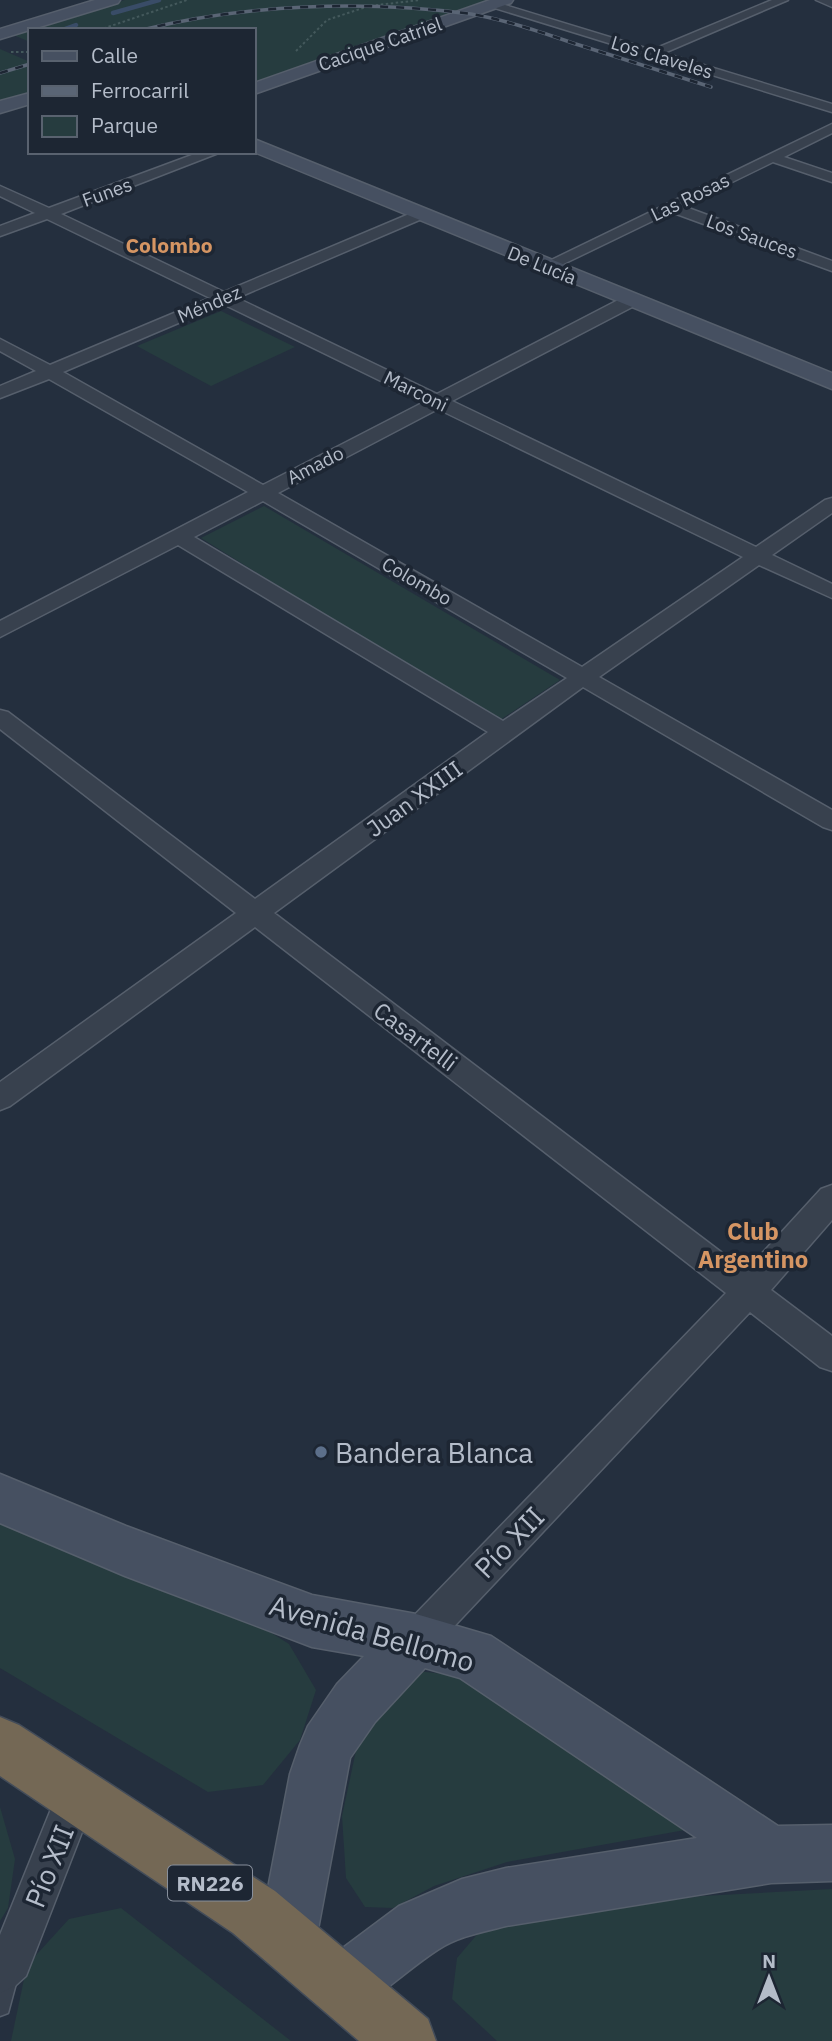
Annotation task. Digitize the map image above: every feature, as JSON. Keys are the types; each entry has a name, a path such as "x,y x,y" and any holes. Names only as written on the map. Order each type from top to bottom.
{"highway":[{"name":"RN226","path":"0,1744 254,1912 406,2041"}],"street":[{"path":"0,23 78,0"},
{"path":"0,34 112,0"},
{"path":"652,54 782,0"},
{"path":"822,0 832,3"},
{"name":"Los Claveles","path":"498,2 652,54 825,106"},
{"name":"Cacique Catriel","path":"256,88 498,2"},
{"path":"0,41 18,48"},
{"path":"825,106 832,98"},
{"path":"0,107 28,99"},
{"name":"Las Rosas","path":"547,266 832,128"},
{"name":"De Lucía","path":"256,146 419,215 832,382"},
{"name":"Funes","path":"0,232 209,154"},
{"path":"772,158 832,178"},
{"name":"Marconi","path":"0,190 832,592"},
{"name":"Los Sauces","path":"671,207 832,266"},
{"name":"Méndez","path":"0,393 419,215"},
{"name":"Amado","path":"0,630 630,301"},
{"name":"Colombo","path":"0,344 832,821"},
{"name":"Juan XXIII","path":"0,1098 504,732 832,504"},
{"path":"178,536 504,732"},
{"name":"Casartelli","path":"0,717 832,1356"},
{"name":"Pío XII","path":"287,1940 318,1774 327,1745 356,1703 749,1291 832,1198"},
{"name":"Avenida Bellomo","path":"0,1498 125,1551 312,1621 416,1640 472,1655 771,1855"},
{"name":"Pío XII","path":"6,1966 76,1796"},
{"path":"341,1986 420,1927 462,1908 506,1898 771,1855 832,1853"}],"lane":[{"path":"0,2005 6,1966"}],"path":[{"path":"105,28 187,0"},
{"path":"294,54 327,20 369,6 420,0"}],"green space":[{"path":"125,0 495,0 256,83 256,28 31,28"},
{"path":"28,29 28,41 11,34"},
{"path":"0,49 28,61 28,94 0,103"},
{"path":"221,311 295,347 211,386 137,346"},
{"path":"264,506 560,680 497,722 201,538"},
{"path":"0,1519 224,1603 289,1644 316,1690 300,1740 263,1785 208,1792 0,1668"},
{"path":"417,1671 471,1677 685,1830 507,1862 434,1886 393,1908 365,1907 346,1878 342,1816 357,1746 383,1699"},
{"path":"0,1807 15,1859 8,1908 0,1921"},
{"path":"832,1889 832,2041 497,2041 452,1999 457,1958 486,1924 702,1896"},
{"path":"121,1908 291,2041 11,2041 27,1965 69,1919"}],"waterway":[{"path":"113,13 159,0"},
{"path":"68,28 76,25"}],"railway":[{"path":"151,28 222,15 306,7 390,7 471,14 512,23 711,87"},
{"path":"0,73 28,65"}],"place":[{"name":"Bandera Blanca","path":"321,1452"}],"district":[{"name":"Colombo","path":"169,245"},
{"name":"Club Argentino","path":"753,1245"}]}
